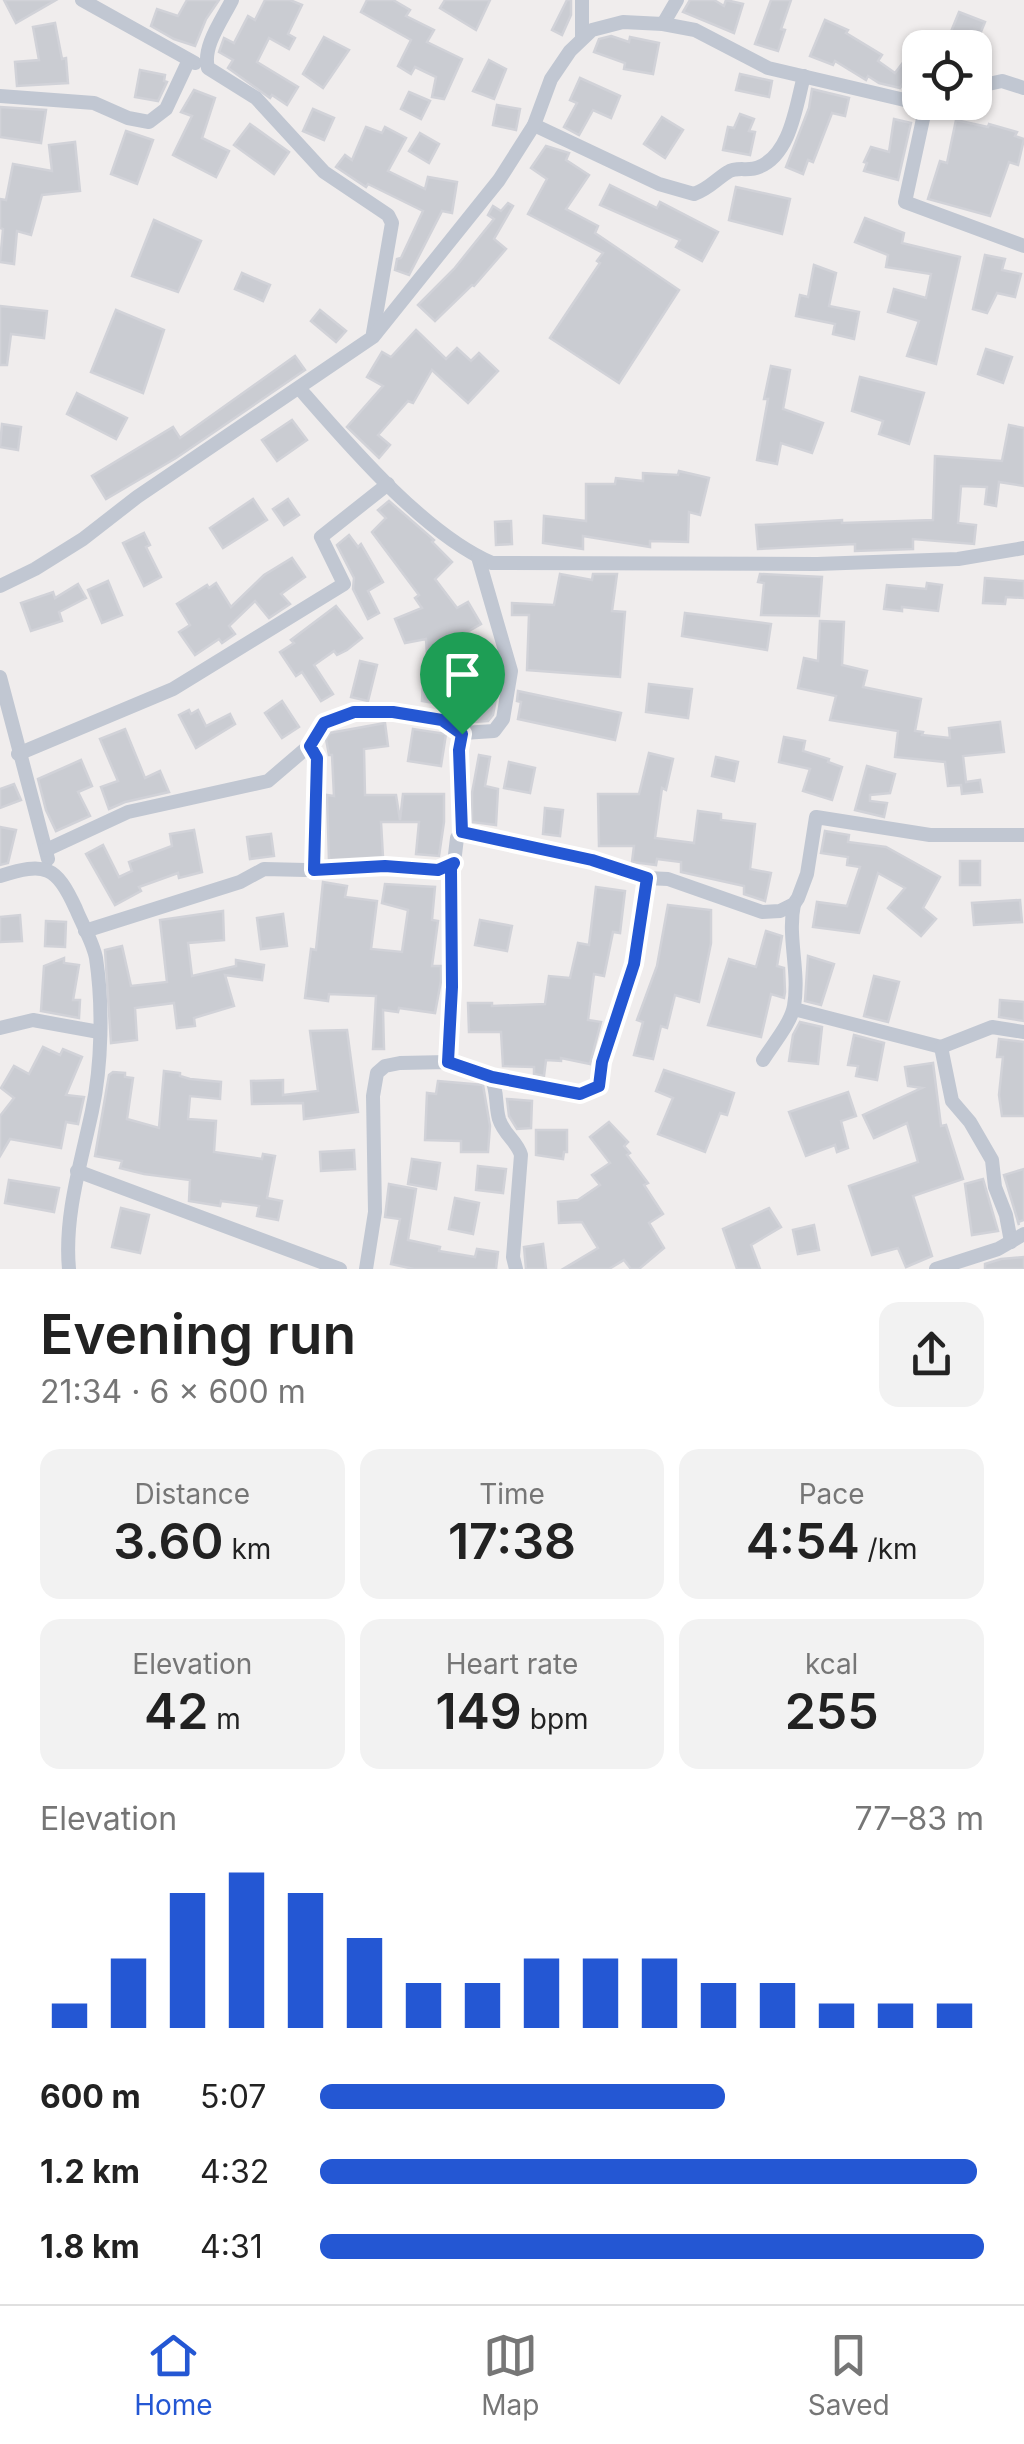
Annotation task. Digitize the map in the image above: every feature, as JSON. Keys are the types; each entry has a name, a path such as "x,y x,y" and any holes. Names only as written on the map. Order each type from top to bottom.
{"street":[{"path":"82,0 188,62 206,65 268,108 324,172 388,215 392,233 373,336"},
{"path":"206,65 211,43 232,0"},
{"path":"582,0 582,38"},
{"path":"664,24 677,0"},
{"path":"0,586 83,539 137,497 373,336 478,207 534,125 551,79 582,38 603,25 664,24 715,38 768,68 902,98"},
{"path":"0,96 94,103 128,118 149,122 166,109 188,62"},
{"path":"534,125 668,188 694,194 717,183 732,169 754,170 763,166 780,150 797,111 804,76"},
{"path":"992,83 1002,81 1024,88"},
{"path":"924,120 904,202 1024,246"},
{"path":"299,388 388,484 478,558 508,565 817,564 958,559 1024,548"},
{"path":"18,754 173,689 344,584 321,537 388,484"},
{"path":"46,850 128,812 268,781 310,746 324,723 354,712 393,712 442,720 462,734 494,731 502,719 512,671 478,558"},
{"path":"0,677 50,871"},
{"path":"448,1062 451,868 457,838 462,832 462,734"},
{"path":"310,746 317,758 314,870"},
{"path":"763,1060 794,1009 795,950 790,922 807,874 816,817 930,835 1024,835"},
{"path":"462,832 668,880 762,912 780,911 794,904"},
{"path":"85,930 240,882 264,869 385,866 438,870 454,863"},
{"path":"0,876 32,866 50,871 66,886 96,956 96,1088 67,1244 69,1269"},
{"path":"366,1269 375,1212 374,1078 385,1066 448,1062 492,1077 580,1094 599,1086 602,1062 634,964 647,878"},
{"path":"794,1009 941,1047 992,1027 1024,1032"},
{"path":"0,1028 32,1020 99,1032"},
{"path":"936,1269 1018,1238 995,1187 992,1160 970,1122 952,1101 941,1047"},
{"path":"492,1077 499,1120 521,1155 513,1257 516,1269"},
{"path":"78,1171 340,1269"}],"building":[{"path":"4,0 56,0 16,23"},
{"path":"187,0 219,0 195,46 151,26 157,9 178,16"},
{"path":"265,0 290,0 302,5 288,34 295,38 289,49 269,38 257,62 298,87 287,105 272,95 270,98 228,68 233,60 219,52 224,38 234,43 248,16 255,20"},
{"path":"367,0 393,0 410,10 406,16 434,30 427,42 462,59 444,99 432,97 436,77 415,67 411,74 398,66 411,40 361,12"},
{"path":"445,0 490,0 476,30 440,8"},
{"path":"567,0 571,0 571,15 562,35 552,30"},
{"path":"690,0 714,0 724,6 726,0 743,4 734,33 683,12"},
{"path":"771,0 791,0 778,51 755,44"},
{"path":"959,12 985,22 982,30 952,30"},
{"path":"825,20 848,30 846,33 882,55 878,61 895,73 902,64 902,85 900,88 879,83 868,76 866,80 835,61 833,65 810,56"},
{"path":"55,23 62,59 66,58 68,83 17,86 15,62 39,60 33,27"},
{"path":"611,36 629,42 630,37 659,43 653,74 624,69 625,63 594,52 599,39"},
{"path":"324,37 349,50 323,88 303,74"},
{"path":"489,60 506,69 494,99 473,91"},
{"path":"140,70 165,75 167,82 158,101 135,97"},
{"path":"740,74 772,81 769,97 736,90"},
{"path":"580,78 620,96 611,118 593,110 579,135 564,127 577,103 570,100"},
{"path":"812,89 849,98 845,116 832,113 813,162 808,160 803,174 786,167 809,108"},
{"path":"194,90 215,98 202,138 229,151 216,177 173,155 192,116 181,112"},
{"path":"409,92 430,101 421,119 401,109"},
{"path":"497,105 520,109 516,130 493,125"},
{"path":"0,107 46,110 41,143 0,137"},
{"path":"313,109 334,118 324,140 303,131"},
{"path":"740,114 754,119 749,131 755,132 750,155 723,150 728,127 734,128"},
{"path":"662,117 683,130 665,158 644,144"},
{"path":"894,119 911,123 898,180 864,171 871,147 889,152"},
{"path":"956,120 988,127 989,124 1017,132 1015,136 1024,139 1018,165 1009,162 990,216 928,199 940,161 947,163"},
{"path":"250,124 289,152 274,174 234,145"},
{"path":"366,127 382,133 385,127 406,138 388,171 425,189 428,177 457,182 452,213 442,211 409,275 395,270 397,259 401,258 423,211 368,184 366,187 336,167 345,155 352,160"},
{"path":"126,131 153,140 137,184 111,174"},
{"path":"420,133 439,144 429,163 409,151"},
{"path":"75,142 80,191 42,195 31,235 17,231 14,264 0,262 0,199 6,200 13,164 52,171 49,145"},
{"path":"546,146 569,153 566,160 589,175 566,209 598,226 595,233 679,290 619,383 550,338 603,253 528,214 547,179 531,168"},
{"path":"610,185 657,208 660,202 718,232 702,261 676,247 680,240 600,205"},
{"path":"736,187 790,199 782,234 729,220"},
{"path":"508,203 513,206 494,239 506,249 474,286 435,321 418,305 454,269 494,219 488,215 493,206 501,211"},
{"path":"865,218 904,233 902,243 960,257 936,364 907,356 919,321 888,312 894,289 926,298 931,274 886,267 888,255 855,242"},
{"path":"154,220 201,241 178,292 132,276"},
{"path":"985,255 1005,259 1002,270 1021,274 1015,297 997,293 987,313 973,309"},
{"path":"814,265 836,273 829,306 859,312 854,339 833,334 835,324 796,316 800,295 808,297"},
{"path":"242,273 270,285 263,301 235,289"},
{"path":"0,306 47,311 44,338 11,334 7,365 0,365"},
{"path":"116,310 164,330 143,393 91,372"},
{"path":"320,310 346,331 336,342 311,321"},
{"path":"416,330 446,359 457,348 471,361 479,353 498,371 468,403 432,370 413,403 408,401 378,435 390,445 379,458 347,427 383,386 367,377 382,352 391,357"},
{"path":"986,349 1012,357 1003,383 978,374"},
{"path":"295,356 305,370 176,458 106,499 92,476 173,427 180,438"},
{"path":"771,366 790,370 783,409 823,423 812,453 781,443 777,464 757,460"},
{"path":"860,377 924,393 909,444 879,434 883,421 852,411"},
{"path":"77,393 127,418 116,439 67,414"},
{"path":"292,420 307,440 277,461 262,440"},
{"path":"2,424 21,427 18,450 0,447"},
{"path":"1009,425 1024,428 1024,486 999,482 996,506 985,504 987,487 961,486 958,523 976,525 974,544 913,539 913,549 855,551 855,544 758,549 756,525 933,520 935,456 1002,461"},
{"path":"679,471 709,478 700,515 689,512 688,542 650,541 650,547 583,536 583,549 543,543 544,516 586,521 586,484 615,484 616,478 643,481 643,473 678,475"},
{"path":"253,499 267,520 223,548 210,528"},
{"path":"288,499 299,515 284,525 273,509"},
{"path":"389,501 434,540 452,562 435,579 457,608 468,602 481,624 427,655 426,639 405,643 395,619 422,608 415,598 419,595 372,532 386,518 378,510"},
{"path":"511,521 512,544 496,545 495,522"},
{"path":"144,533 150,545 146,547 161,577 144,586 123,543"},
{"path":"349,535 358,547 361,544 383,582 368,591 379,613 368,619 337,545"},
{"path":"292,558 305,577 281,594 290,604 269,618 255,601 229,626 235,634 222,643 219,639 195,655 179,632 190,625 177,604 216,583 231,607 264,575"},
{"path":"560,574 592,580 593,574 617,574 612,611 625,612 620,677 527,670 529,615 512,615 512,603 554,605"},
{"path":"760,574 822,577 819,616 761,615 764,583 758,582"},
{"path":"985,578 1024,581 1024,598 1006,597 1005,604 983,603"},
{"path":"108,581 122,615 102,623 88,590"},
{"path":"927,583 942,585 938,611 884,609 887,585 926,589"},
{"path":"78,584 86,598 59,612 62,621 31,631 21,603 53,592 55,598"},
{"path":"336,606 362,638 347,650 337,655 334,651 314,665 333,694 321,701 302,672 296,676 280,652"},
{"path":"685,613 771,624 767,650 682,636"},
{"path":"820,621 844,622 842,665 867,671 863,687 921,699 915,731 923,732 922,735 950,738 949,728 1000,722 1004,752 963,756 966,782 980,780 982,792 962,794 961,785 948,786 945,762 895,757 898,731 830,720 836,696 798,688 804,658 818,661"},
{"path":"495,654 495,668 448,665 447,677 498,687 493,715 488,721 473,722 474,710 422,701 423,681 429,681 427,657"},
{"path":"360,661 377,665 368,701 351,697"},
{"path":"649,684 692,689 688,718 646,712"},
{"path":"518,691 621,713 615,740 518,719"},
{"path":"282,701 299,727 282,738 265,713"},
{"path":"189,710 191,714 198,710 206,726 230,714 235,724 196,748 179,715"},
{"path":"385,723 388,746 364,749 365,795 396,795 400,820 403,794 444,794 439,856 416,854 419,822 381,822 383,857 329,860 327,795 334,796 332,755 326,739 330,733"},
{"path":"125,729 145,778 160,771 169,792 109,809 101,787 118,781 100,739"},
{"path":"413,729 446,734 441,766 408,761"},
{"path":"784,737 805,741 803,751 842,767 832,800 803,791 810,769 779,762"},
{"path":"649,753 673,759 666,790 662,788 655,838 694,843 698,811 721,814 721,820 755,824 750,869 771,873 765,901 744,894 744,886 681,872 681,862 632,862 634,846 599,846 598,794 639,794"},
{"path":"479,755 490,757 485,786 498,789 496,825 472,822 472,793"},
{"path":"716,757 738,762 734,781 712,776"},
{"path":"81,760 92,786 78,792 90,816 56,831 38,779"},
{"path":"509,762 535,768 530,793 504,788"},
{"path":"867,766 895,774 890,793 870,795 870,801 887,803 884,817 855,810"},
{"path":"14,784 21,800 0,808 0,789"},
{"path":"545,808 563,810 560,836 543,834"},
{"path":"0,827 16,830 8,863 0,865"},
{"path":"194,830 202,872 179,878 178,873 139,887 141,891 115,905 86,854 103,845 119,877 132,871 129,862 172,846 170,834"},
{"path":"825,831 849,835 848,842 886,847 940,877 923,908 936,919 921,936 888,908 905,888 878,873 859,933 813,927 817,902 847,906 860,867 847,865 848,857 821,853"},
{"path":"271,834 274,856 250,859 247,837"},
{"path":"960,861 980,861 980,885 960,885"},
{"path":"323,882 347,886 345,897 377,901 371,949 402,952 408,910 382,903 385,884 435,887 432,920 438,921 432,966 441,966 441,981 435,1013 383,1010 384,1049 373,1049 376,996 329,994 328,1001 305,998 311,949 316,950"},
{"path":"596,887 625,891 620,933 613,932 604,976 594,974 588,1020 601,1022 590,1064 561,1058 546,1060 544,1076 534,1074 534,1067 503,1066 501,1032 469,1032 468,1003 545,1004 549,976 570,978 578,943 589,945"},
{"path":"1020,900 1022,922 974,925 972,903"},
{"path":"668,905 711,910 711,943 699,1002 675,995 667,1028 661,1026 653,1059 634,1055 643,1022 637,1020 657,966"},
{"path":"223,911 224,940 188,943 192,976 236,966 236,960 264,965 262,980 225,975 234,1006 194,1018 195,1026 177,1028 174,1003 135,1008 137,1040 111,1043 105,950 122,946 131,986 167,982 160,920"},
{"path":"283,914 287,946 261,949 257,918"},
{"path":"20,915 22,941 0,942 0,917"},
{"path":"480,920 512,926 507,951 475,945"},
{"path":"46,921 66,922 65,947 45,946"},
{"path":"766,931 782,936 777,966 784,968 785,992 784,998 771,994 761,1037 708,1025 729,959 756,967"},
{"path":"808,956 834,964 821,1005 805,1001"},
{"path":"64,958 64,963 79,965 73,1000 80,1000 79,1018 41,1011 44,966"},
{"path":"874,976 899,982 888,1022 864,1016"},
{"path":"1000,1000 1024,1002 1024,1021 999,1017"},
{"path":"800,1022 822,1027 818,1064 789,1061 793,1035"},
{"path":"347,1030 358,1112 304,1119 303,1103 252,1104 251,1081 283,1080 283,1095 318,1091 310,1031"},
{"path":"854,1035 884,1043 877,1080 856,1076 858,1066 848,1065"},
{"path":"999,1039 1024,1042 1024,1116 1002,1116 999,1095 1003,1057 997,1057"},
{"path":"43,1047 60,1055 63,1049 82,1057 66,1095 84,1097 78,1124 66,1122 61,1148 10,1139 0,1156 0,1116 14,1098 1,1088 14,1066 29,1074"},
{"path":"933,1063 941,1126 946,1125 963,1179 913,1196 932,1256 906,1267 898,1248 872,1255 849,1186 918,1162 907,1123 874,1138 863,1115 922,1088 908,1086 905,1067"},
{"path":"664,1070 734,1093 727,1115 720,1113 705,1152 658,1134 673,1098 656,1091"},
{"path":"164,1071 221,1082 220,1099 190,1096 188,1119 216,1121 214,1152 262,1159 263,1154 275,1156 267,1198 282,1201 278,1220 257,1216 259,1206 189,1201 190,1180 120,1168 122,1161 95,1156 109,1075 125,1073 125,1077 133,1078 127,1119 159,1128"},
{"path":"438,1081 483,1085 490,1126 488,1152 461,1152 461,1141 425,1140 427,1093 436,1094"},
{"path":"848,1092 856,1116 841,1121 848,1148 837,1152 835,1145 806,1156 789,1112"},
{"path":"507,1099 532,1101 531,1128 517,1129 509,1116"},
{"path":"609,1122 628,1142 624,1146 630,1153 627,1155 648,1183 644,1185 663,1214 649,1223 664,1248 639,1269 631,1269 624,1260 609,1269 563,1269 598,1248 582,1222 559,1223 558,1202 578,1200 600,1185 592,1175 610,1163 590,1137"},
{"path":"536,1130 567,1130 567,1152 563,1159 536,1155"},
{"path":"354,1150 355,1169 321,1171 320,1152"},
{"path":"412,1159 440,1163 436,1189 408,1184"},
{"path":"478,1166 506,1169 503,1193 476,1190"},
{"path":"1024,1169 1024,1220 1018,1222 1004,1175"},
{"path":"983,1179 998,1231 972,1235 965,1184"},
{"path":"9,1180 59,1188 54,1212 5,1203"},
{"path":"389,1184 416,1189 408,1240 440,1247 439,1251 475,1257 477,1249 498,1252 496,1269 414,1269 391,1264 400,1219 385,1217"},
{"path":"455,1198 479,1203 473,1234 449,1229"},
{"path":"121,1208 149,1215 140,1253 112,1247"},
{"path":"769,1208 781,1227 751,1245 760,1269 737,1269 723,1229"},
{"path":"814,1225 819,1250 798,1254 793,1230"},
{"path":"543,1244 546,1269 526,1269 524,1247"},
{"path":"1024,1257 1024,1269 985,1269 985,1264 1001,1259"}],"route":[{"path":"354,712 393,712 442,720 462,734 462,832 592,860 647,878 642,932 602,1062 599,1086 580,1094 492,1077 448,1062 454,863 438,870 385,866 314,870 317,758 310,746 324,723 354,712"}]}
